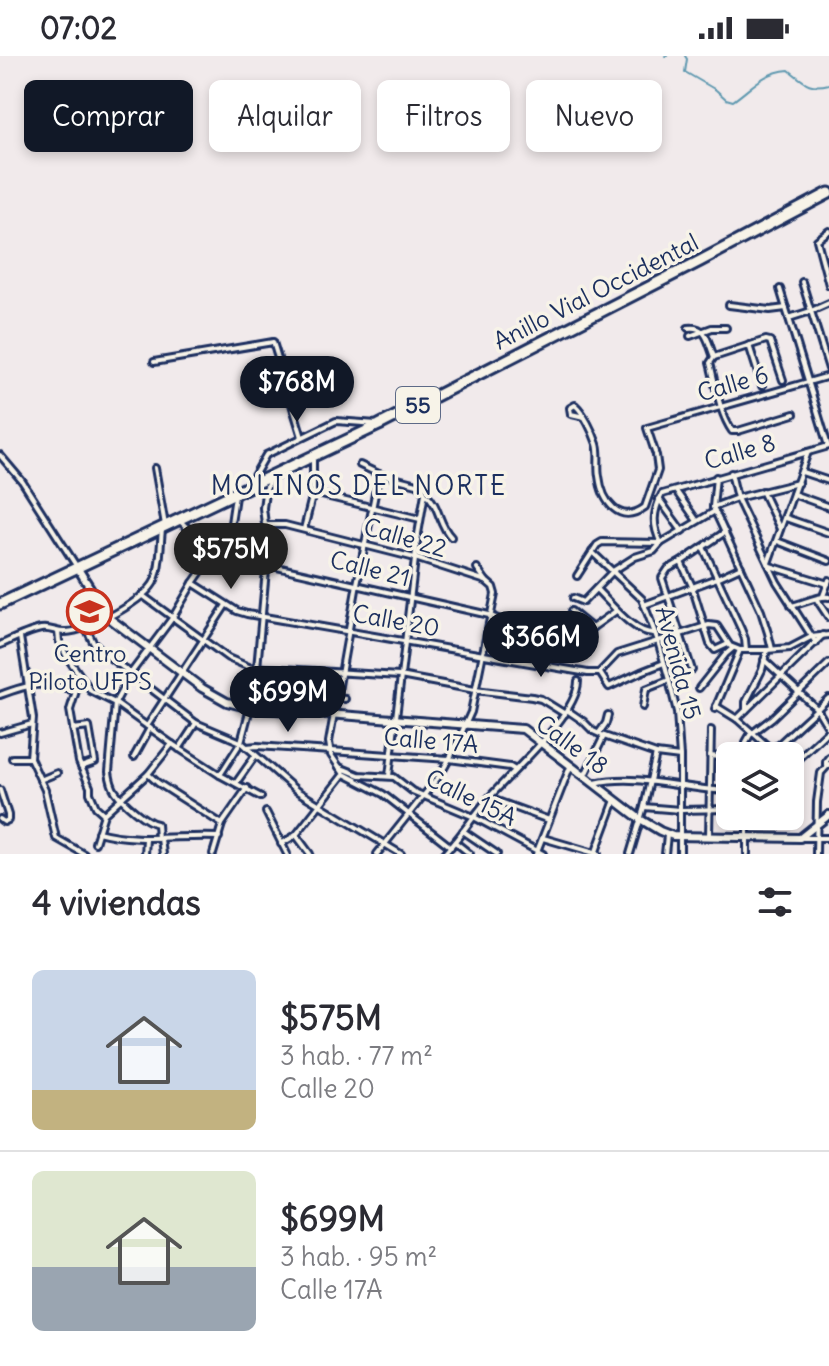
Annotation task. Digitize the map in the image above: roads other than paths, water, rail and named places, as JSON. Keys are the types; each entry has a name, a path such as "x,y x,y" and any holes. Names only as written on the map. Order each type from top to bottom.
{"highway":[{"name":"Anillo Vial Occidental","path":"0,604 379,425 829,193"}],"street":[{"path":"829,231 817,240 829,285"},
{"path":"802,282 829,369"},
{"path":"780,289 828,446"},
{"path":"789,318 829,303"},
{"path":"729,305 770,310 786,308"},
{"path":"688,328 699,327 704,331 714,357"},
{"path":"690,336 712,328 726,328"},
{"path":"783,380 770,341 766,340 714,357 710,363 732,431 794,414"},
{"path":"154,362 273,342 302,437"},
{"path":"749,345 762,386"},
{"name":"Calle 6","path":"584,417 597,444 602,490 615,510 633,514 645,507 658,470 647,428 829,376"},
{"path":"248,488 266,455 302,437 336,421 379,425"},
{"name":"Calle 8","path":"661,497 716,477 828,446"},
{"path":"769,565 808,451"},
{"path":"0,455 22,481 77,567"},
{"path":"304,530 313,493 313,457"},
{"path":"360,465 422,487 433,500 451,537"},
{"path":"0,645 42,629 67,633 86,628 109,618 154,583 164,528 155,468"},
{"path":"802,472 829,481"},
{"path":"731,473 737,498 769,565 816,643"},
{"path":"379,474 340,673 330,751 344,774 376,790 451,847"},
{"path":"220,775 241,742 250,708 267,564 263,508 268,483 274,476"},
{"path":"716,477 714,509 765,623 769,650 746,702 746,710"},
{"path":"573,598 583,602 613,571 635,557 654,551 661,543 714,509 737,498 798,483"},
{"path":"675,490 697,521"},
{"path":"762,491 781,531"},
{"path":"313,493 420,519"},
{"path":"389,776 425,493"},
{"path":"163,854 157,824 146,821 114,790 109,772 115,703 131,673 173,617 230,530 236,494"},
{"path":"793,494 829,507"},
{"path":"661,543 654,528 656,506 661,497 682,531"},
{"path":"785,518 829,533"},
{"path":"180,521 214,553"},
{"name":"Calle 22","path":"265,525 285,525 366,545 486,581 495,594 489,615"},
{"path":"692,670 662,575 725,532"},
{"path":"777,541 829,561"},
{"path":"577,576 602,542 661,543"},
{"path":"703,547 744,635 743,650 716,707 737,719 764,742"},
{"name":"Avenida 15","path":"592,552 639,595 658,641 677,712 681,787 680,854"},
{"name":"Calle 21","path":"214,553 489,615 514,626"},
{"path":"681,562 710,644 715,650 731,646 743,650 790,648 811,637 826,635"},
{"path":"769,565 828,582 826,596 791,606"},
{"name":"Calle 18","path":"77,567 109,618 227,702 250,708 523,729 640,819 667,835 800,838"},
{"path":"644,605 741,567"},
{"path":"477,568 486,581"},
{"name":"Calle 20","path":"193,583 237,611 599,673 609,687 664,663"},
{"path":"596,589 616,611 647,633 655,633"},
{"path":"142,595 240,664 257,668 400,676 532,697 566,712 601,735 656,754 680,757"},
{"path":"816,599 829,618"},
{"path":"134,757 164,698 226,605"},
{"path":"571,611 592,628"},
{"path":"567,635 586,640 592,628 616,611"},
{"path":"377,854 440,775 467,724 489,615"},
{"path":"599,673 617,654 713,624 731,646"},
{"path":"86,628 99,648 196,723 241,742 297,791 401,854"},
{"path":"58,632 67,657 91,691 115,703 220,775 261,797"},
{"path":"737,719 826,635"},
{"path":"20,637 33,718 30,758 45,790 56,838 84,854"},
{"path":"699,688 731,646"},
{"path":"764,660 817,709 829,730 804,753"},
{"path":"746,742 753,732 767,723 829,663"},
{"path":"78,674 70,710 73,729 90,793 96,807 104,814"},
{"path":"643,707 646,689 669,680"},
{"path":"444,854 566,712 578,690 578,681"},
{"path":"0,695 27,684 76,691"},
{"path":"337,698 345,699"},
{"path":"781,742 829,698"},
{"path":"585,775 608,715"},
{"path":"179,749 196,723"},
{"path":"0,733 32,724"},
{"path":"73,729 89,727 95,762 81,767"},
{"path":"709,838 711,730"},
{"path":"95,843 104,814 148,774 172,744"},
{"name":"Calle 17A","path":"247,747 449,759 515,770"},
{"path":"630,854 656,754"},
{"path":"236,783 255,755"},
{"path":"710,756 716,757"},
{"path":"816,854 817,802 821,773 828,765 826,761 829,757"},
{"path":"12,758 30,758"},
{"path":"536,852 571,765"},
{"name":"Calle 15A","path":"338,767 359,775 397,779 412,791 474,817 543,854"},
{"path":"40,780 57,773"},
{"path":"148,774 222,824"},
{"path":"281,844 296,835 344,774"},
{"path":"595,783 625,779 716,791"},
{"path":"213,854 222,824 247,788"},
{"path":"0,790 8,820 4,822 0,819"},
{"path":"489,798 549,820"},
{"path":"543,837 596,854 615,799"},
{"path":"644,807 716,809"},
{"path":"266,812 287,854"},
{"path":"800,838 829,815"},
{"path":"747,854 748,830"},
{"path":"463,831 497,854"},
{"path":"98,832 146,839 219,837"},
{"path":"296,835 310,854"},
{"path":"665,854 667,835"},
{"path":"800,838 829,838"},
{"path":"145,854 146,839"},
{"path":"455,842 470,854"}],"waterway":[{"path":"685,56 685,72 733,101 759,81 780,71 789,70 812,85 829,84"}],"place":[{"name":"Centro Piloto UFPS","path":"90,612"}],"district":[{"name":"MOLINOS DEL NORTE","path":"359,486"}]}
